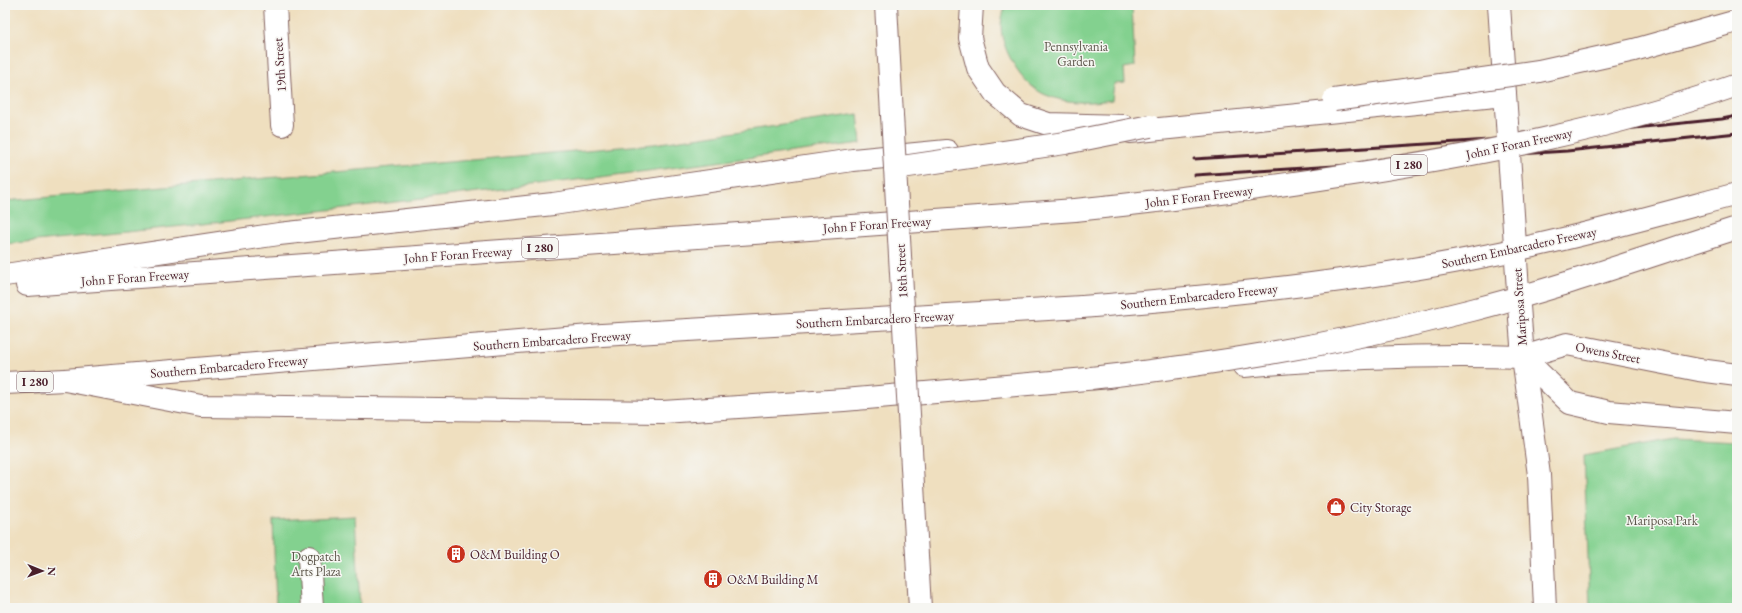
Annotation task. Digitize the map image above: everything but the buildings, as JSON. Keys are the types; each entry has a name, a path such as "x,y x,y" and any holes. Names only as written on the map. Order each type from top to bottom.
{"main road":[{"name":"19th Street","path":"275,5 282,125"},
{"name":"18th Street","path":"886,5 920,608"},
{"path":"972,5 970,38 978,68 995,93 1021,115 1048,124 1074,126 1150,126"},
{"name":"Mariposa Street","path":"1499,5 1523,357 1538,475 1545,608"},
{"path":"895,168 1065,143 1150,126 1539,71 1634,50 1737,21"},
{"name":"John F Foran Freeway","path":"5,287 1075,210 1164,201 1390,168 1513,146 1624,119 1737,85"},
{"path":"5,275 279,234 553,204 853,160 1505,94"},
{"name":"Southern Embarcadero Freeway","path":"5,383 65,380 602,335 1082,307 1290,287 1414,269 1532,246 1737,194"},
{"path":"908,391 1056,382 1128,374 1249,356 1370,334 1473,310 1737,228"},
{"name":"Owens Street","path":"65,380 201,406 663,412 844,400 1249,365 1371,357 1464,355 1523,357 1568,344 1699,370 1737,375"},
{"path":"1523,357 1570,403 1609,412 1737,423"},
{"path":"309,557 312,608"}],"green space":[{"name":"Pennsylvania Garden","path":"1005,5 1132,5 1135,66 1124,68 1125,83 1114,84 1112,100 1079,102 1062,100 1046,95 1029,84 1009,56 1002,35 1001,26"},
{"path":"858,114 861,143 433,198 5,244 5,201 654,144"},
{"name":"Mariposa Park","path":"1673,439 1737,442 1737,608 1590,608 1584,455"},
{"name":"Dogpatch Arts Plaza","path":"355,516 360,608 276,608 273,520"}],"railway":[{"path":"1194,159 1566,135 1722,119 1737,116"},
{"path":"1195,175 1567,151 1737,133"}],"place":[{"name":"City Storage","path":"1336,507"},
{"name":"O&M Building O","path":"456,554"},
{"name":"O&M Building M","path":"713,579"}]}
